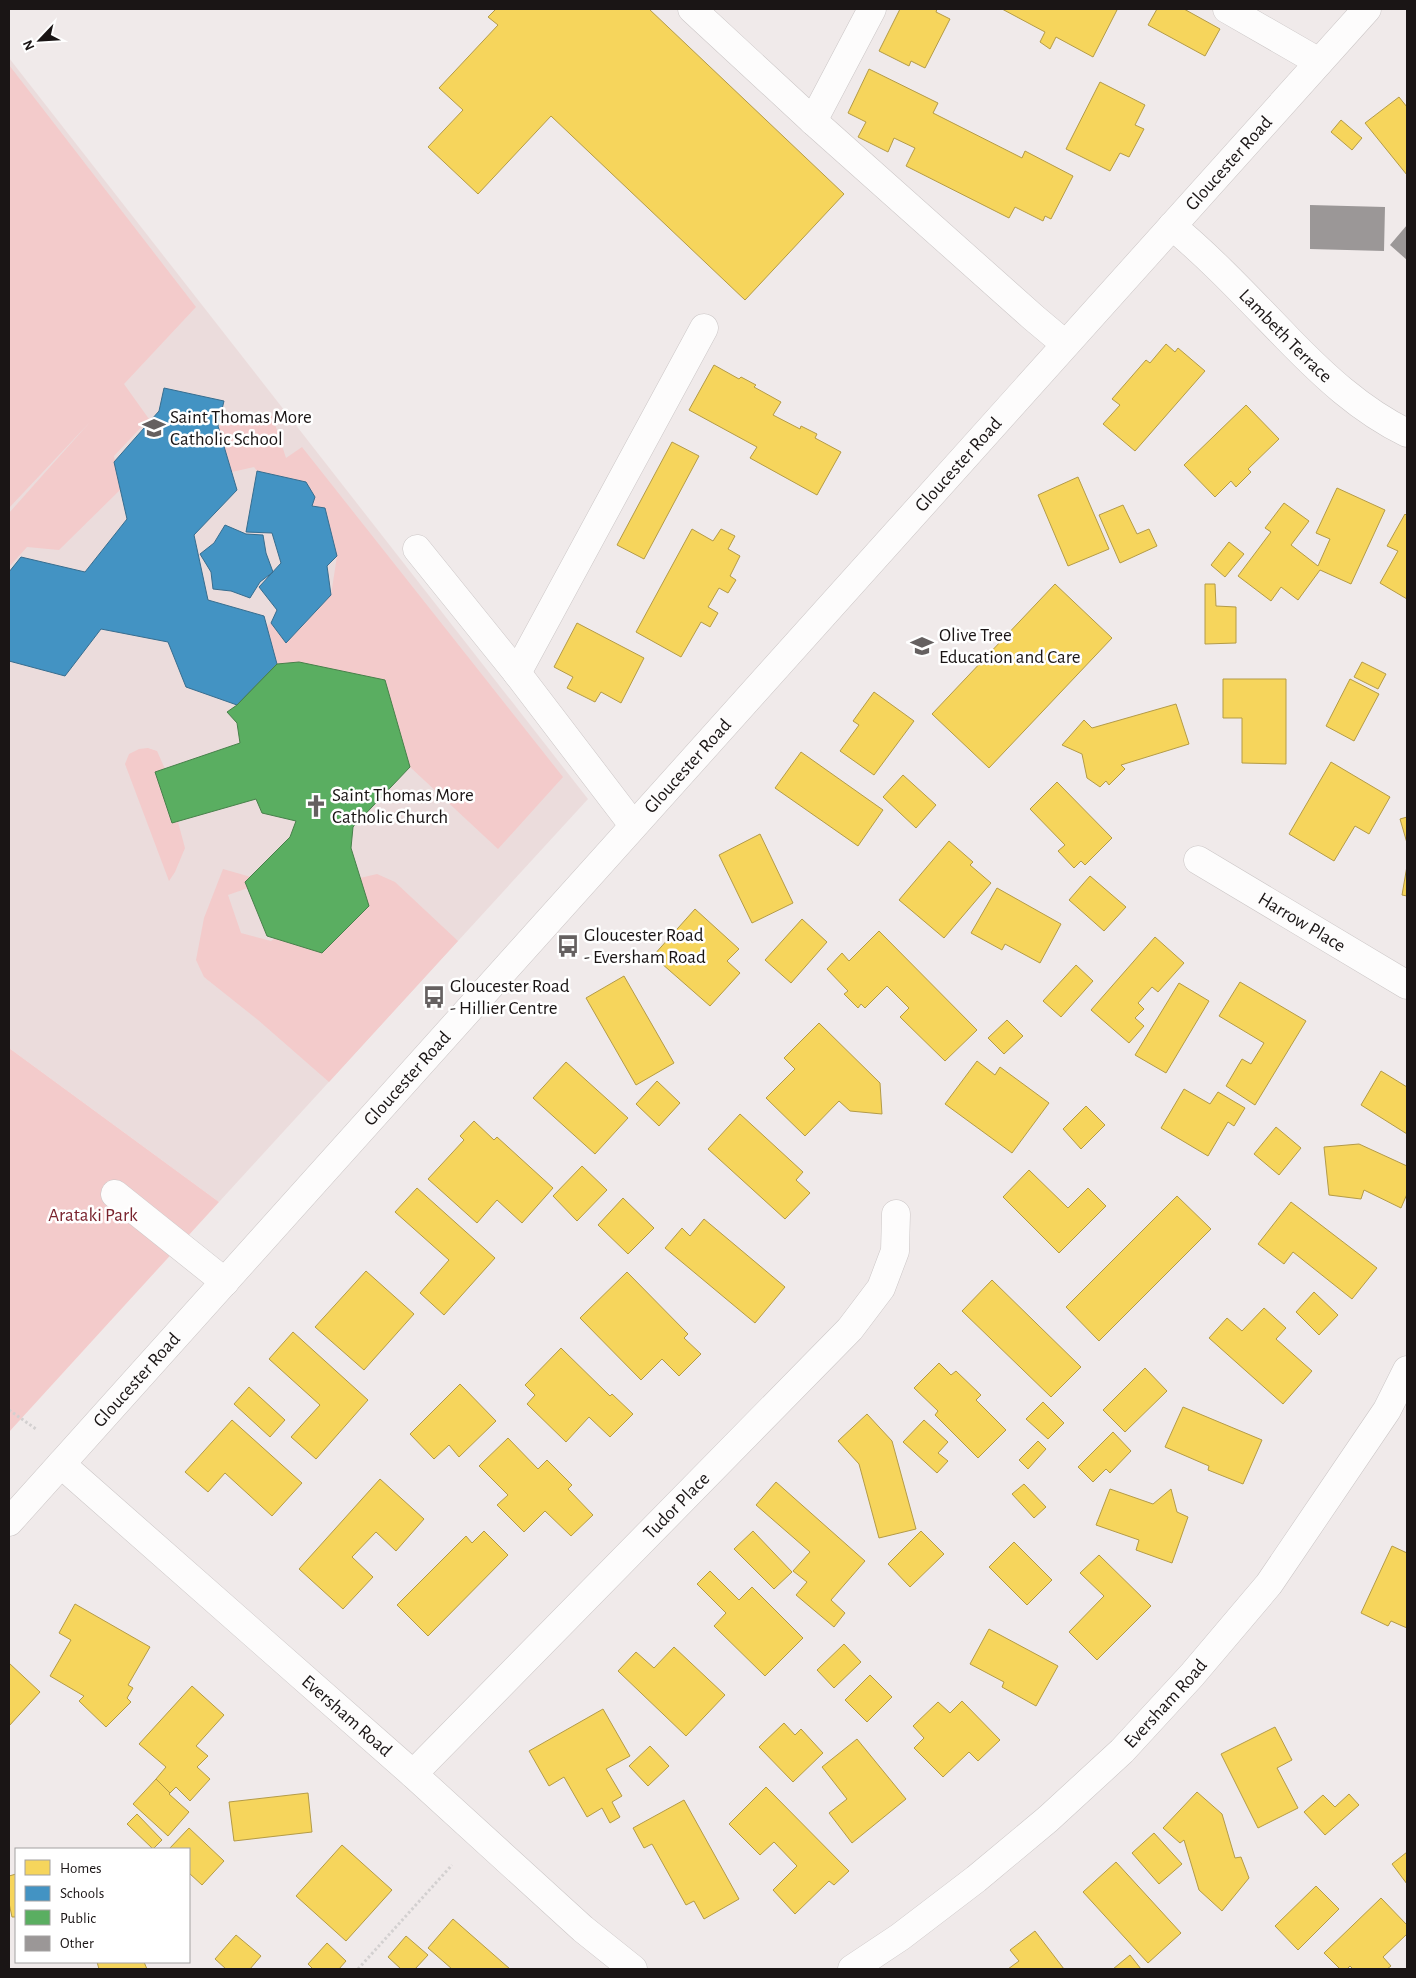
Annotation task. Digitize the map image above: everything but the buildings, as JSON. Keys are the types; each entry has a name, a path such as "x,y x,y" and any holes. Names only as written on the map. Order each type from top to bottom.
{"street":[{"path":"692,9 813,121 1026,312 1065,344"},
{"path":"813,121 872,9"},
{"path":"1227,9 1319,62"},
{"name":"Gloucester Road","path":"9,1522 1367,9"},
{"name":"Lambeth Terrace","path":"1172,226 1198,247 1322,373 1362,406 1407,433"},
{"path":"517,673 704,328"},
{"path":"417,549 517,673 633,825"},
{"name":"Harrow Place","path":"1198,860 1407,985"},
{"path":"114,1194 225,1282"},
{"name":"Tudor Place","path":"413,1774 850,1329 882,1288 895,1251 896,1214"},
{"name":"Eversham Road","path":"852,1969 900,1937 976,1878 1048,1819 1122,1751 1192,1675 1270,1584 1387,1410 1407,1370"},
{"name":"Eversham Road","path":"61,1464 413,1774 583,1929 633,1969"}],"path":[{"path":"9,1410 36,1430"},
{"path":"358,1969 452,1864"}],"shaded area":[{"name":"Saint Thomas More Catholic School","path":"9,58 588,799 219,1202 9,1048"}],"green space":[{"path":"9,65 196,307 124,384 149,419 114,456 120,490 59,550 27,547 10,566 9,513 90,422 9,508"},
{"path":"244,415 246,424 272,415 286,458 302,447 563,777 498,849 410,767 277,664 267,626 271,623 286,643 331,595 337,556 325,509 312,506 315,497 306,482 257,471 254,467 232,472 218,426"},
{"path":"148,748 157,751 165,769 155,772 172,823 178,822 185,848 169,881 125,764 129,754 139,749"},
{"path":"223,869 251,877 248,888 228,895 241,933 271,941 360,878 377,874 395,882 458,941 329,1082 258,1020 204,977 196,960 204,918"},
{"name":"Arataki Park","path":"9,1048 219,1202 9,1432"}],"place":[{"name":"Saint Thomas More Catholic School","path":"154,428"},
{"name":"Olive Tree Education and Care","path":"922,646"},
{"name":"Saint Thomas More Catholic Church","path":"316,806"},
{"name":"Gloucester Road - Eversham Road","path":"568,946"},
{"name":"Gloucester Road - Hillier Centre","path":"434,997"}]}
